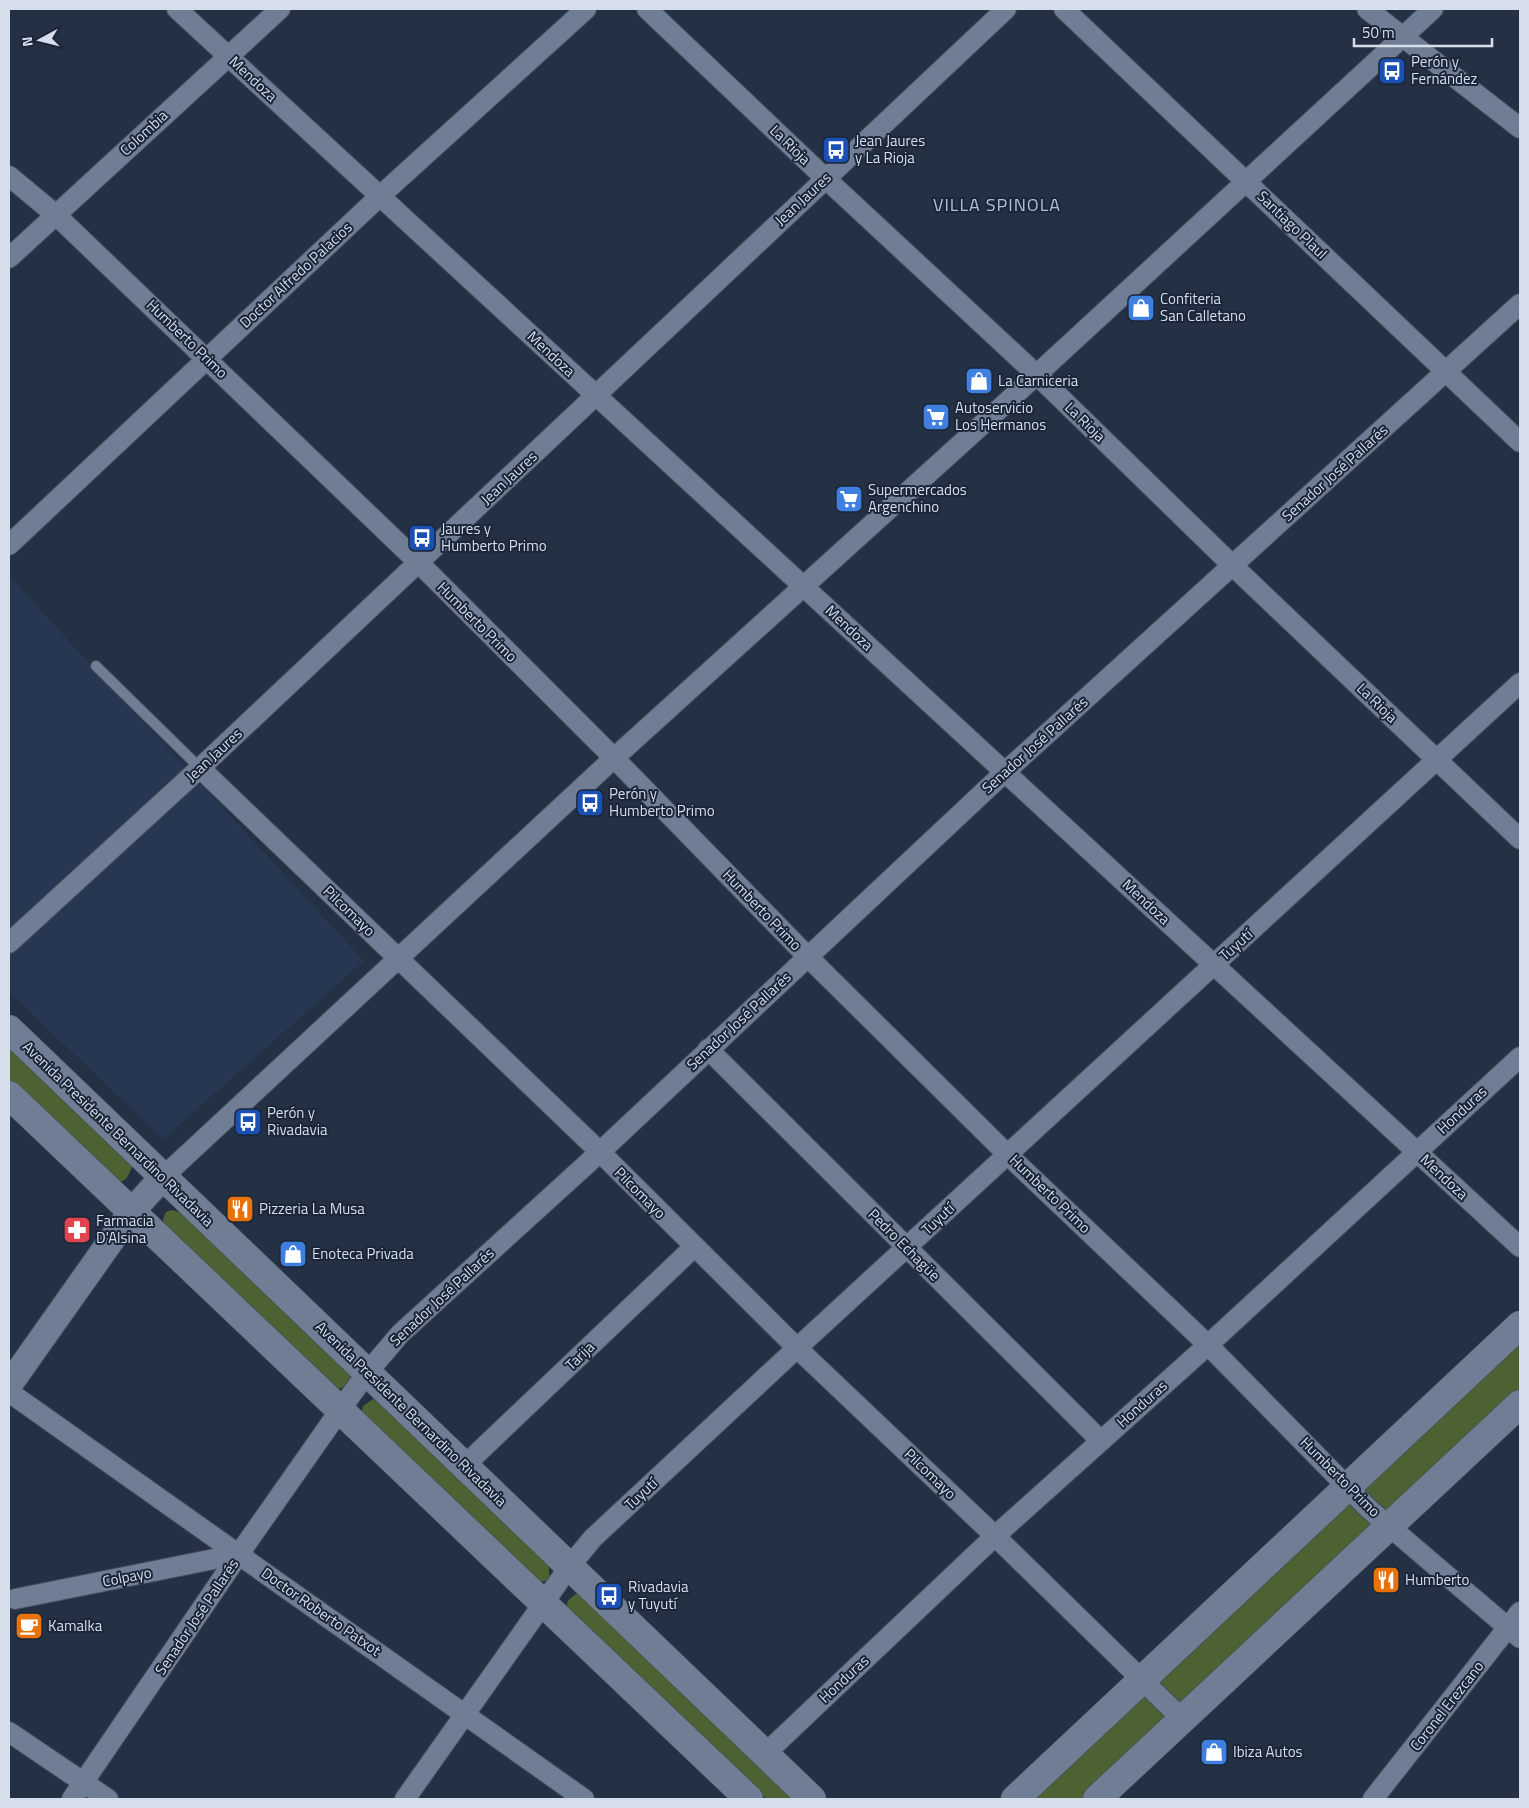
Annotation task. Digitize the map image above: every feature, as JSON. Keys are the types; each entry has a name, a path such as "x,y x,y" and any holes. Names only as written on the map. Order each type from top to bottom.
{"main road":[{"name":"Avenida Presidente Bernardino Rivadavia","path":"9,1029 812,1799"},
{"path":"9,1095 749,1799"},
{"path":"1015,1799 1520,1325"},
{"path":"1097,1799 1520,1404"}],"street":[{"name":"Mendoza","path":"176,9 1520,1248"},
{"name":"Colombia","path":"9,258 280,9"},
{"name":"Doctor Alfredo Palacios","path":"9,545 380,196 586,9"},
{"name":"La Rioja","path":"647,9 1036,374 1233,566 1520,839"},
{"name":"Jean Jaures","path":"9,943 419,563 1006,9"},
{"name":"Santiago Plaul","path":"1064,9 1520,442"},
{"path":"1367,9 1520,128"},
{"path":"9,1385 132,1211 163,1177 614,758 1000,408 1432,9"},
{"name":"Humberto Primo","path":"9,176 56,214 419,563 614,758 807,956 1008,1155 1208,1345 1369,1508 1514,1633"},
{"name":"Senador José Pallarés","path":"72,1799 340,1410 400,1334 600,1152 1005,772 1520,304"},
{"name":"Tuyutí","path":"405,1799 569,1567 593,1538 1520,683"},
{"name":"Pilcomayo","path":"200,768 600,1152 797,1348 995,1536 1182,1719"},
{"name":"Pedro Echagüe","path":"708,1050 1100,1441"},
{"name":"Honduras","path":"765,1754 995,1536 1208,1345 1520,1057"},
{"name":"Tarija","path":"465,1465 694,1247"},
{"name":"Doctor Roberto Patxot","path":"9,1392 584,1799"},
{"name":"Colpayo","path":"11,1600 239,1554"},
{"name":"Coronel Erezcano","path":"1373,1799 1514,1633 1520,1612"},
{"path":"9,1732 108,1799"}],"lane":[{"name":"Pilcomayo","path":"96,666 200,768"}],"shaded area":[{"path":"9,576 364,961 163,1139 9,992"}],"green space":[{"path":"9,1046 129,1161 132,1167 126,1179 119,1182 9,1082"},
{"path":"172,1210 182,1213 351,1373 347,1384 337,1389 164,1224 163,1219 166,1212"},
{"path":"1520,1325 1520,1404 1097,1799 1015,1799"},
{"path":"373,1399 381,1400 549,1562 549,1580 541,1582 366,1420 362,1411 363,1406"},
{"path":"576,1594 582,1594 798,1799 766,1799 570,1615 567,1603"}],"place":[{"name":"Perón y Fernández","path":"1392,71"},
{"name":"Jean Jaures y La Rioja","path":"836,150"},
{"name":"Confiteria San Calletano","path":"1141,308"},
{"name":"La Carniceria","path":"979,381"},
{"name":"Autoservicio Los Hermanos","path":"936,417"},
{"name":"Supermercados Argenchino","path":"849,499"},
{"name":"Jaures y Humberto Primo","path":"422,538"},
{"name":"Perón y Humberto Primo","path":"590,803"},
{"name":"Perón y Rivadavia","path":"248,1122"},
{"name":"Pizzeria La Musa","path":"240,1209"},
{"name":"Farmacia D'Alsina","path":"77,1230"},
{"name":"Enoteca Privada","path":"293,1254"},
{"name":"Humberto","path":"1386,1580"},
{"name":"Rivadavia y Tuyutí","path":"609,1596"},
{"name":"Kamalka","path":"29,1626"},
{"name":"Ibiza Autos","path":"1214,1752"}],"district":[{"name":"VILLA SPINOLA","path":"997,205"}]}
